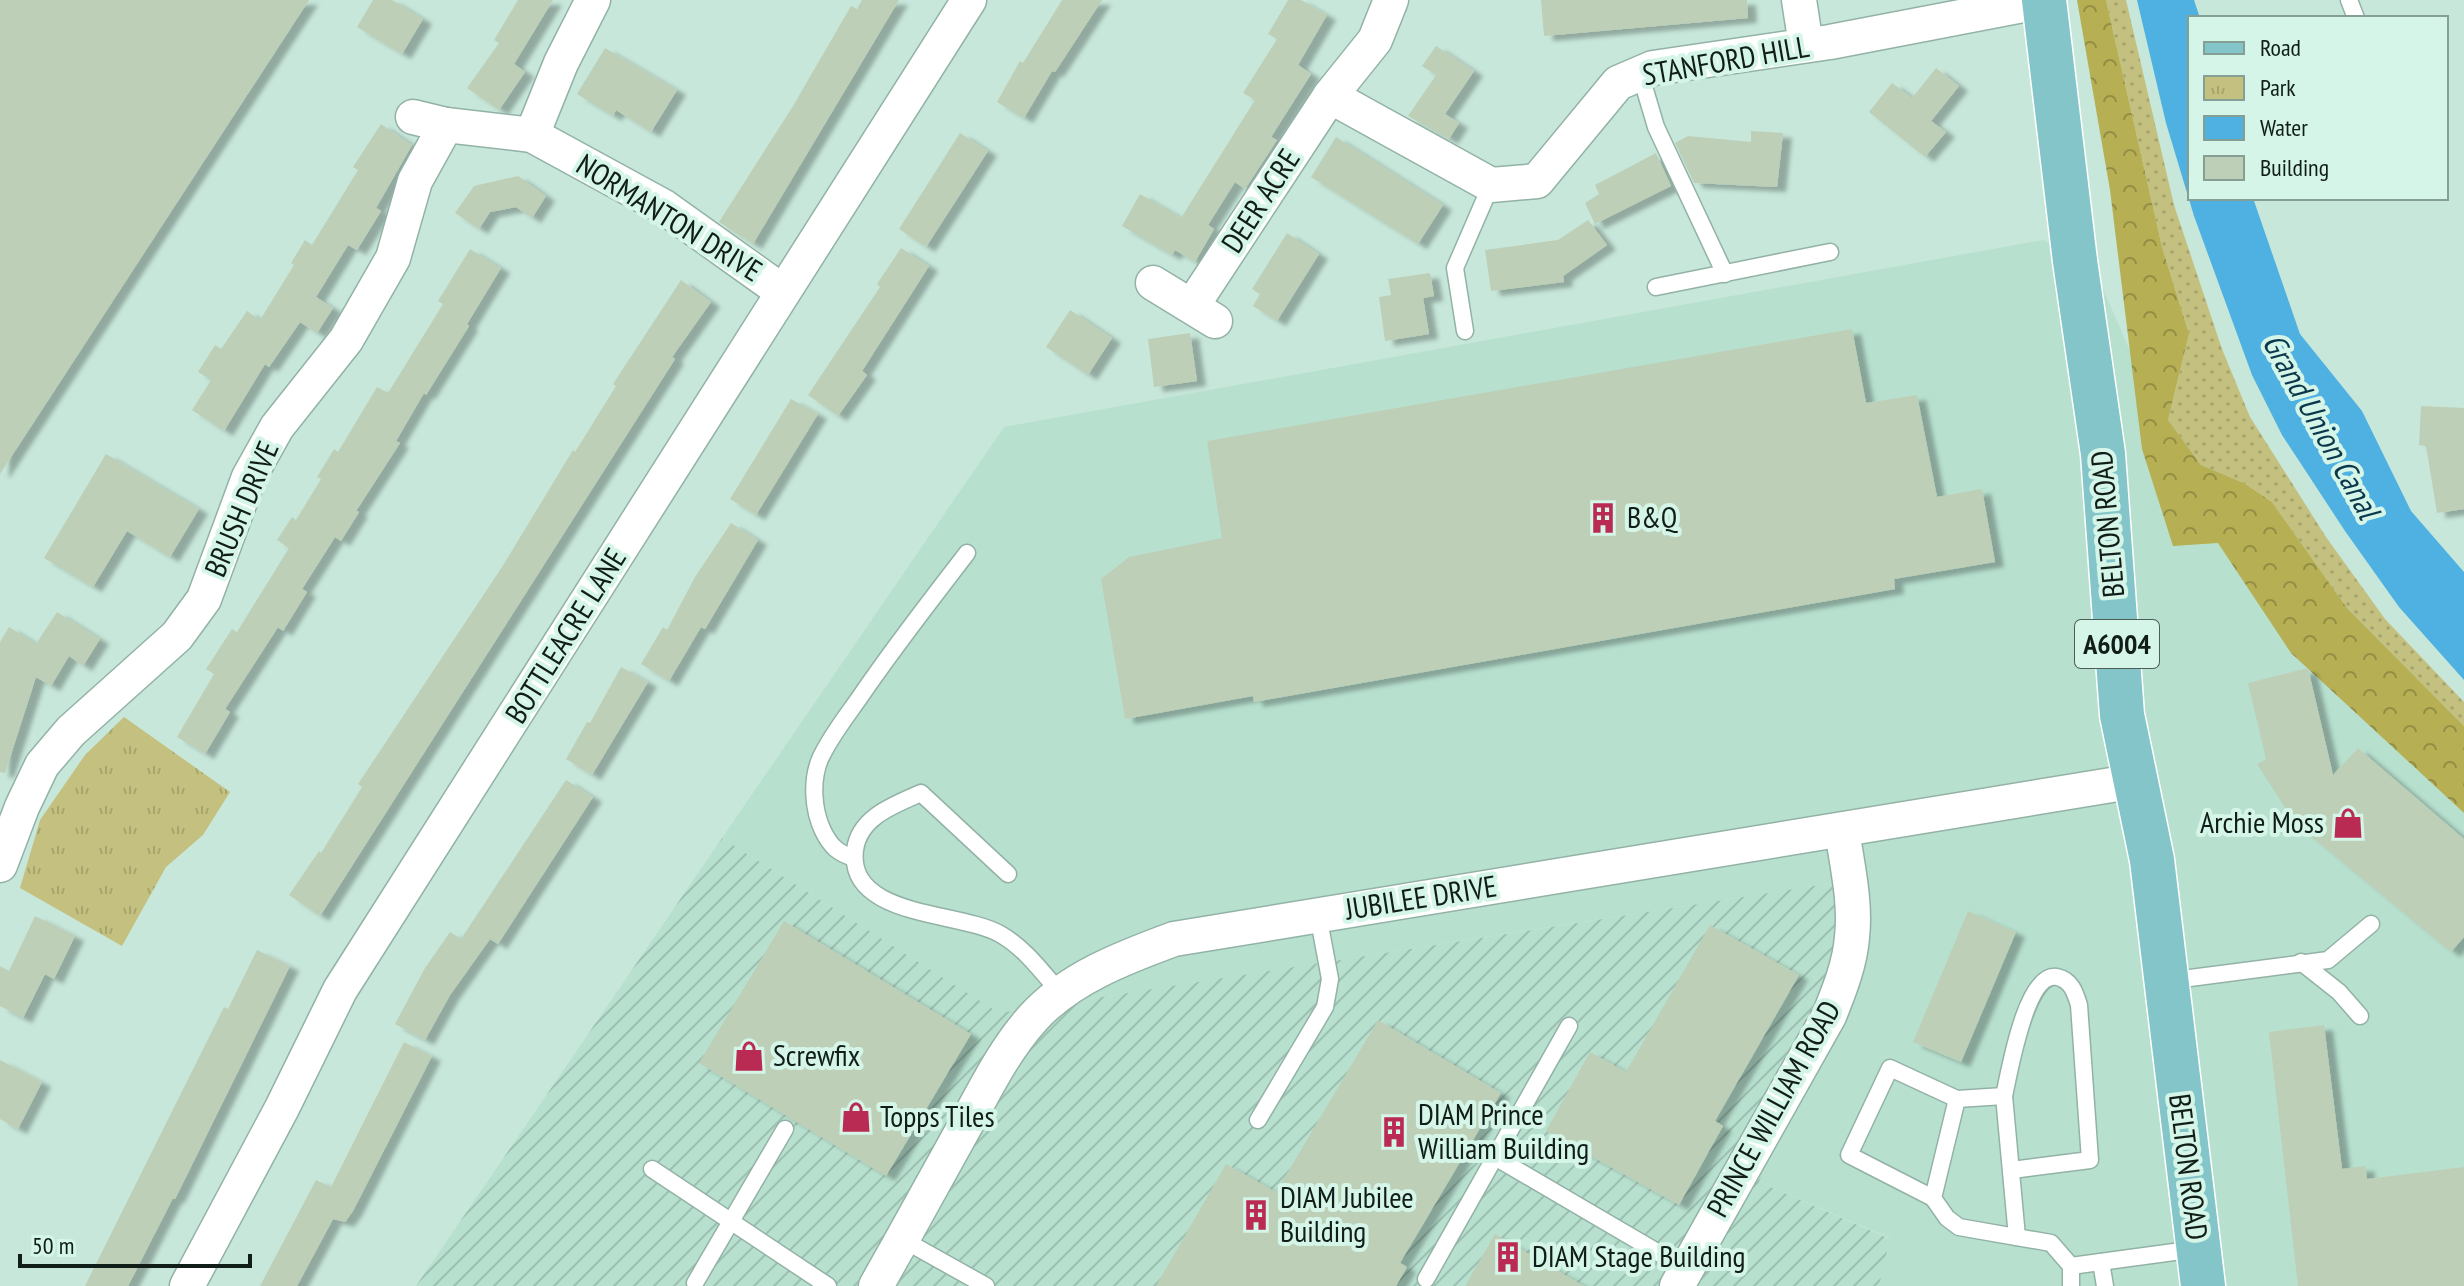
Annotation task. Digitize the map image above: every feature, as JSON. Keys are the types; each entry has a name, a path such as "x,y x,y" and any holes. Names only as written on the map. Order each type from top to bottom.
{"main road":[{"name":"BELTON ROAD","path":"2044,0 2075,261 2103,454 2122,715 2152,860 2200,1268"}],"street":[{"path":"532,135 561,63 593,0"},
{"name":"BOTTLEACRE LANE","path":"187,1286 282,1108 340,990 969,0"},
{"path":"1799,0 1806,45"},
{"name":"STANFORD HILL","path":"1491,185 1537,181 1618,83 1653,68 1806,45 2044,0"},
{"name":"DEER ACRE","path":"1153,283 1204,314 1330,96 1375,40 1387,2"},
{"path":"1330,96 1491,185"},
{"name":"NORMANTON DRIVE","path":"430,121 532,135 664,207 783,292"},
{"name":"BRUSH DRIVE","path":"0,865 42,765 71,731 177,636 204,599 249,477 277,427 346,340 393,258 430,121"},
{"name":"JUBILEE DRIVE","path":"876,1286 1015,1042 1034,1017 1061,994 1117,960 1174,939 2136,781"},
{"name":"PRINCE WILLIAM ROAD","path":"1682,1278 1829,1016 1839,992 1852,938 1853,908 1842,830"}],"lane":[{"path":"1640,73 1656,127 1725,274"},
{"path":"1465,331 1455,268 1491,185"},
{"path":"1656,287 1830,252"},
{"path":"854,858 840,854 829,843 820,825 814,785 819,761 895,646 967,553"},
{"path":"1008,874 921,793 873,818 857,837 854,858 861,882 882,900 914,911 969,922 1001,935 1031,959 1061,994"},
{"path":"1258,1120 1325,1007 1330,979 1318,915"},
{"path":"2165,981 2328,960 2371,924"},
{"path":"2301,962 2339,992 2360,1016"},
{"path":"2012,1170 2090,1160 2079,1005 2071,985 2059,977 2049,977 2040,982 2034,994 2017,1032 2004,1096 2017,1237"},
{"path":"1426,1279 1569,1026"},
{"path":"2004,1096 1957,1099 1890,1068 1849,1155 1933,1198 1947,1218 1959,1227 2051,1243 2071,1266 2071,1286"},
{"path":"1933,1198 1957,1099"},
{"path":"695,1283 785,1129"},
{"path":"1495,1157 1682,1278"},
{"path":"652,1169 828,1286"},
{"path":"902,1239 986,1286"},
{"path":"2101,1262 2105,1286"},
{"path":"2071,1266 2101,1262 2200,1268"}],"shaded area":[{"path":"2043,240 2091,261 2133,358 2464,778 2464,1286 1879,1286 1890,1238 1759,1182 1860,973 1858,879 999,1013 722,838 1004,427"},
{"path":"722,838 999,1013 1859,879 1860,973 1759,1182 1890,1239 1879,1286 416,1286"}],"green space":[{"path":"2077,0 2106,0 2162,247 2189,334 2168,420 2201,465 2244,483 2272,502 2347,608 2464,726 2464,813 2291,653 2218,543 2173,546 2142,449 2110,190"},
{"path":"2106,0 2126,0 2174,205 2222,349 2250,417 2326,537 2385,619 2464,702 2464,726 2347,608 2272,502 2244,483 2201,465 2168,420 2189,334 2162,247"},
{"path":"124,717 230,792 203,835 166,867 122,946 20,888 40,820 85,755"}],"water":[{"path":"2137,0 2194,0 2199,16 2188,16 2188,196 2166,123"},
{"name":"Grand Union Canal","path":"2189,200 2254,200 2300,334 2362,411 2411,511 2464,572 2464,680 2399,607 2282,435 2252,375"}],"building":[{"path":"0,0 309,0 0,474"},
{"path":"373,0 392,0 423,19 402,54 357,27"},
{"path":"518,0 553,0 514,64 525,72 499,110 467,88 499,43 494,40"},
{"path":"862,0 899,0 753,244 719,222 793,106 851,6 857,9"},
{"path":"1062,0 1102,0 1055,72 1052,71 1024,118 997,102 1020,61 1023,63"},
{"path":"1288,0 1301,0 1327,15 1298,65 1311,74 1271,137 1277,140 1245,189 1235,182 1208,225 1214,229 1195,262 1175,250 1172,255 1122,226 1140,194 1181,218 1255,100 1243,93 1277,39 1268,34"},
{"path":"1541,0 1747,0 1748,18 1544,36"},
{"path":"1436,46 1474,71 1445,114 1459,123 1449,139 1408,116 1436,75 1422,66"},
{"path":"605,48 677,90 651,132 616,110 613,116 577,94"},
{"path":"1936,68 1959,86 1931,121 1946,132 1925,157 1869,112 1892,83 1912,98"},
{"path":"381,124 412,145 376,208 381,211 357,250 348,245 316,297 333,308 317,333 300,322 269,367 265,364 224,431 192,410 211,380 198,372 215,345 221,349 247,311 260,320 294,265 291,263 305,240 312,245 358,170 353,167"},
{"path":"1751,131 1783,133 1777,187 1694,183 1675,143 1688,136 1751,142"},
{"path":"960,133 988,151 926,247 899,229"},
{"path":"1336,137 1443,205 1418,244 1311,177"},
{"path":"1656,153 1671,186 1595,224 1585,203 1599,194 1595,185"},
{"path":"518,176 546,196 532,218 516,207 490,212 479,229 455,213 474,186"},
{"path":"1588,220 1607,245 1563,276 1564,282 1491,291 1485,250 1558,240"},
{"path":"1287,233 1319,254 1277,321 1253,306 1260,294 1252,289"},
{"path":"901,248 929,266 862,371 867,375 838,416 808,395 880,287 877,284"},
{"path":"470,249 501,268 467,324 469,326 426,395 424,393 396,441 400,443 356,511 359,512 341,541 335,537 302,589 307,592 283,631 278,627 225,709 230,712 205,754 177,737 214,674 206,669 232,629 237,632 289,548 277,540 292,517 296,520 321,479 317,477 334,449 338,452 377,387 388,393 443,304 438,301"},
{"path":"1430,273 1434,296 1423,298 1429,334 1385,341 1379,297 1391,295 1388,279"},
{"path":"681,280 711,302 672,357 675,359 320,916 289,895 319,851 321,853 362,787 358,784 502,567 616,386 613,384"},
{"path":"1070,310 1112,338 1088,375 1046,347"},
{"name":"B&Q","path":"1852,329 1866,403 1917,395 1937,497 1982,489 1995,562 1894,579 1895,589 1254,702 1253,696 1125,719 1101,579 1129,557 1222,538 1207,441"},
{"path":"1190,333 1197,381 1154,387 1148,339"},
{"path":"791,399 818,414 756,515 730,499"},
{"path":"2421,406 2464,408 2464,509 2437,513 2426,446 2419,445"},
{"path":"106,454 199,509 170,557 127,531 93,587 44,558"},
{"path":"731,523 758,540 705,629 701,627 669,681 641,664 663,627 667,630 695,577"},
{"path":"57,612 100,639 83,666 69,656 51,686 36,677 5,773 0,772 0,642 9,627 36,644"},
{"path":"621,667 648,682 592,775 566,759"},
{"path":"2308,668 2333,775 2358,748 2464,839 2464,937 2451,952 2295,823 2257,764 2266,759 2248,683"},
{"path":"566,780 593,797 498,944 490,939 450,995 425,1040 395,1024 425,968 450,932 461,939"},
{"path":"1968,911 2016,932 1961,1062 1913,1042"},
{"path":"35,916 75,936 54,979 45,974 23,1018 0,1006 0,966 9,971"},
{"path":"784,921 971,1034 886,1176 699,1063"},
{"path":"1710,925 1799,975 1715,1121 1723,1126 1679,1205 1546,1131 1590,1052 1626,1072"},
{"path":"257,950 290,966 175,1199 128,1286 85,1286 224,1007 228,1009"},
{"path":"1378,1020 1501,1093 1400,1263 1407,1267 1396,1286 1156,1286 1226,1164 1276,1192"},
{"path":"2324,1025 2342,1169 2365,1166 2367,1179 2464,1167 2464,1286 2298,1286 2269,1032"},
{"path":"404,1042 432,1056 353,1211 345,1222 333,1219 297,1286 260,1286 316,1180 331,1187"},
{"path":"0,1060 42,1082 18,1129 0,1119"},
{"name":"DIAM Stage Building","path":"1495,1234 1584,1286 1465,1286"}],"place":[{"name":"B&Q","path":"1603,518"},
{"name":"Archie Moss","path":"2348,823"},
{"name":"Screwfix","path":"749,1056"},
{"name":"Topps Tiles","path":"856,1117"},
{"name":"DIAM Prince William Building","path":"1394,1132"},
{"name":"DIAM Jubilee Building","path":"1256,1215"},
{"name":"DIAM Stage Building","path":"1508,1257"}]}
